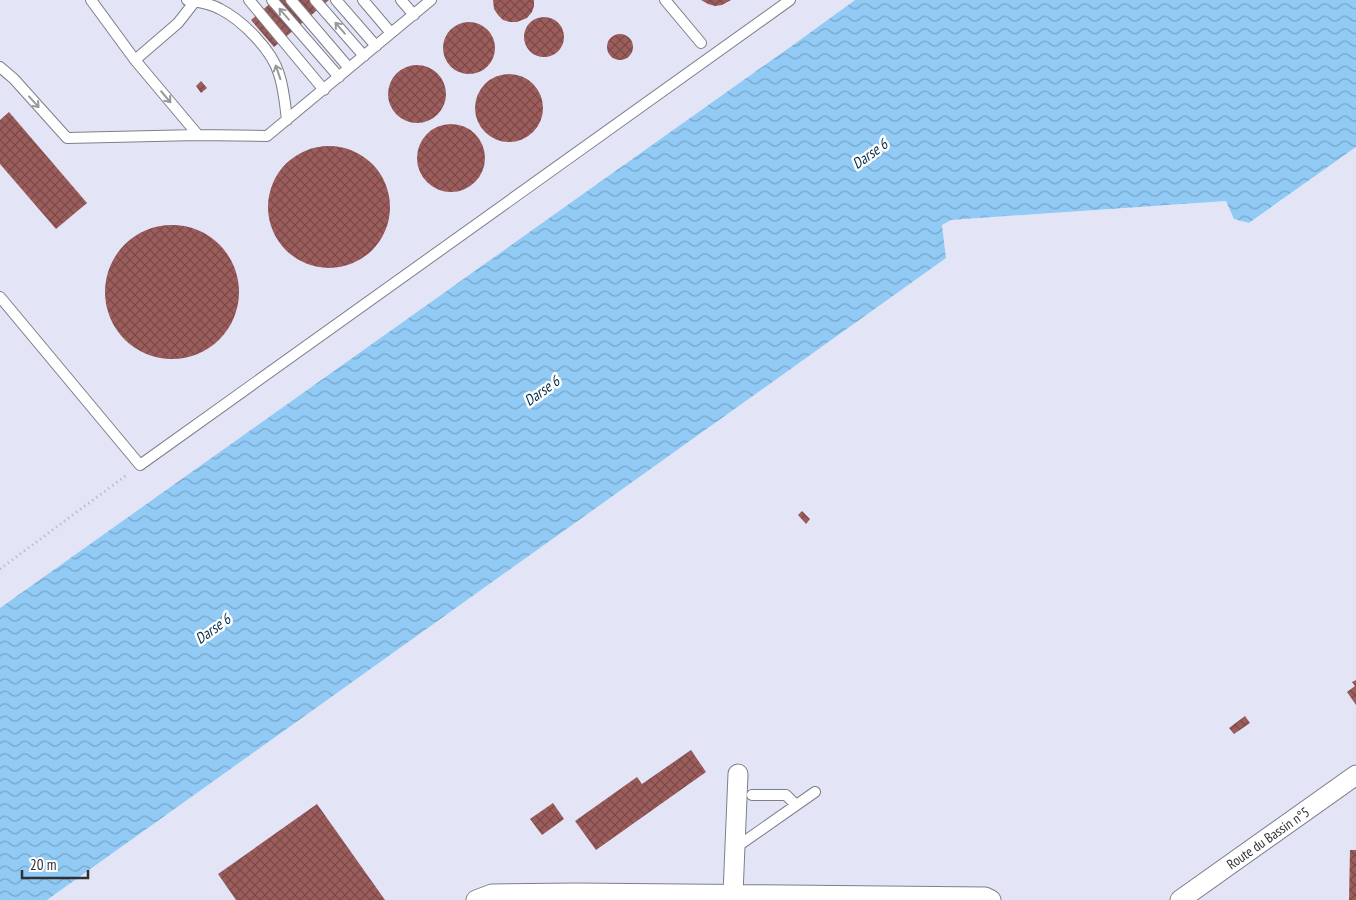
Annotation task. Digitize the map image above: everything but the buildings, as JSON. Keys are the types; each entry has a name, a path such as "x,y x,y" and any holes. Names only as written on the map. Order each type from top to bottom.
{"street":[{"path":"733,894 738,774"},
{"name":"Route du Bassin n°5","path":"1180,900 1356,775"},
{"path":"476,900 492,894 985,897 992,900"}],"lane":[{"path":"91,0 135,60 198,135"},
{"path":"135,60 178,23 193,0 214,6 228,13 256,38 273,59 279,73 287,120"},
{"path":"248,0 324,90"},
{"path":"272,0 339,77"},
{"path":"291,0 349,68"},
{"path":"316,0 364,56"},
{"path":"336,0 376,46"},
{"path":"363,0 391,34"},
{"path":"401,0 414,15"},
{"path":"0,67 67,138 198,135 267,136 431,0"},
{"path":"665,0 701,43"},
{"path":"0,297 140,465 790,0"},
{"path":"735,848 815,792"},
{"path":"752,795 786,795 796,805"}],"path":[{"path":"0,569 140,465"}],"shaded area":[{"path":"0,0 855,0 0,608"},
{"path":"1356,147 1356,900 47,900 946,258 942,225 951,220 1227,201 1234,219 1250,223"}],"water":[{"name":"Darse 6","path":"855,0 1356,0 1356,147 1249,223 1234,219 1226,201 951,220 942,225 946,258 47,900 0,900 0,608"}]}
